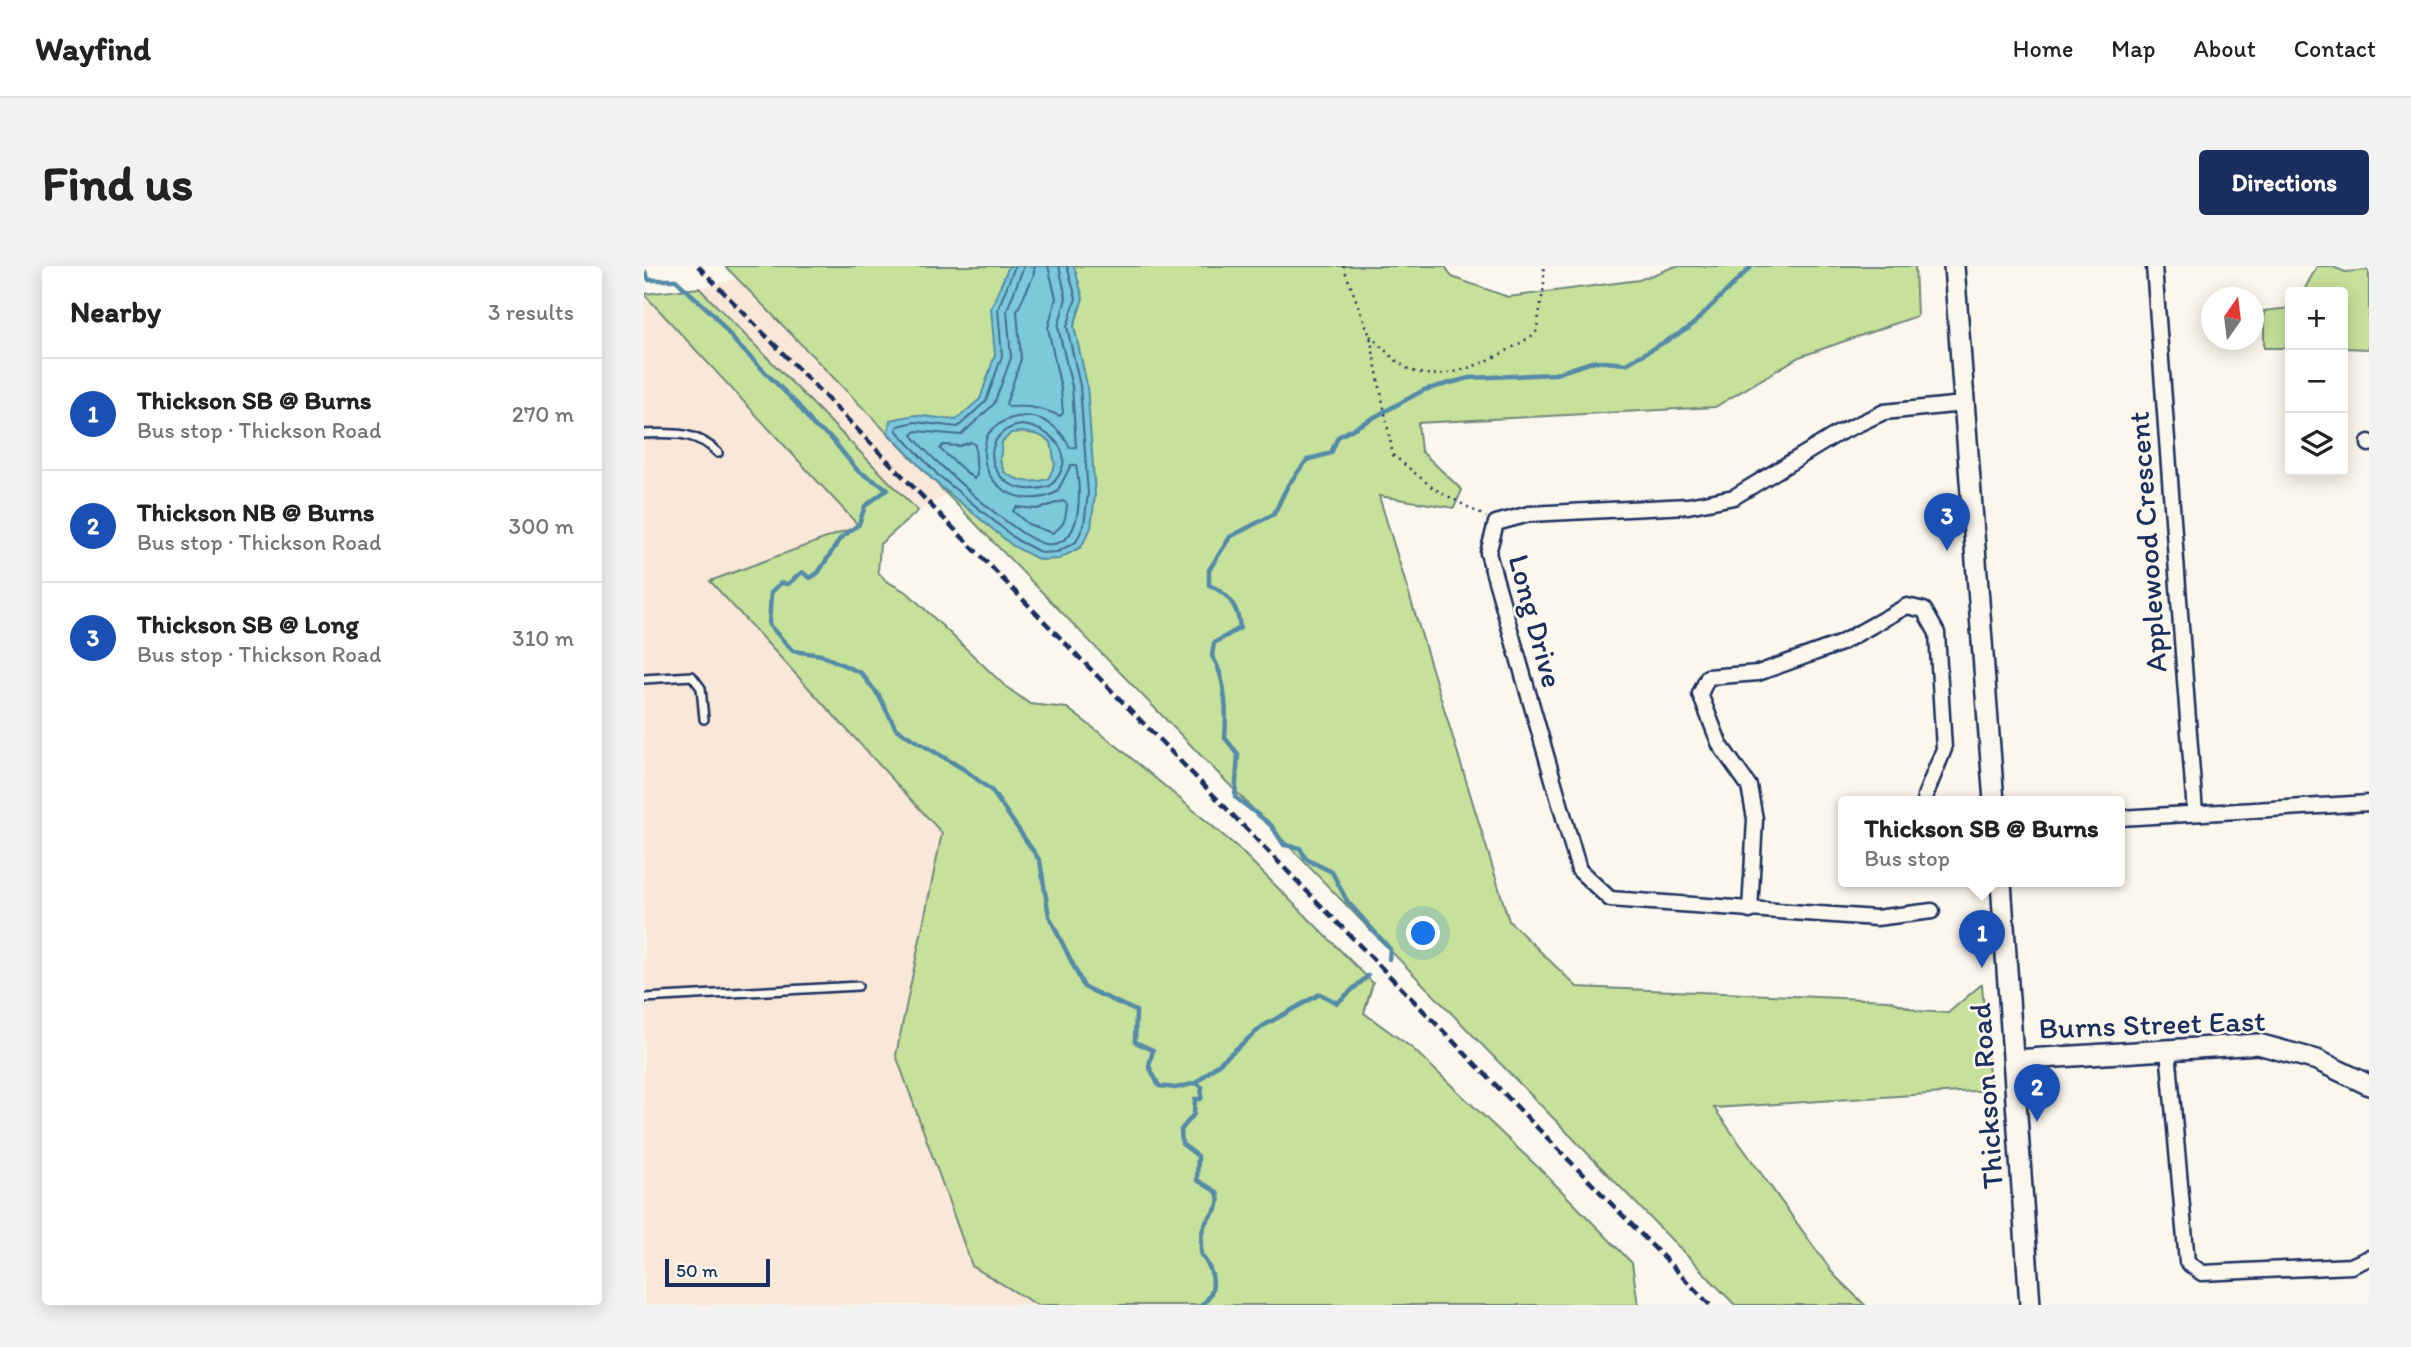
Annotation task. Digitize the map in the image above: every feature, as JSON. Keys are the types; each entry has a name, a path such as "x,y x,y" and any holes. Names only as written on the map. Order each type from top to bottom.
{"main road":[{"path":"1954,266 1994,796"},
{"name":"Thickson Road","path":"2001,887 2031,1305"},
{"name":"Burns Street East","path":"2014,1060 2258,1044 2317,1060 2369,1085"}],"street":[{"name":"Applewood Crescent","path":"2154,266 2165,450 2195,813"},
{"name":"Long Drive","path":"1932,911 1876,918 1610,899 1579,870 1488,553 1496,523 1529,514 1688,506 1734,497 1837,434 1884,412 1963,404"},
{"path":"1750,911 1755,819 1749,786 1720,745 1700,694 1708,677 1758,673 1839,644 1907,606 1924,610 1937,633 1944,750 1925,796"},
{"path":"2125,818 2369,803"},
{"path":"2168,1050 2187,1262 2202,1273 2351,1266 2369,1258"}],"lane":[{"path":"644,434 692,435 705,440 718,453"},
{"path":"644,679 692,676 701,688 704,719"},
{"path":"644,998 858,986"}],"path":[{"path":"1343,266 1370,336 1394,455 1433,488 1496,523"},
{"path":"1370,336 1412,371 1440,374 1502,356 1536,333 1544,286 1544,266"}],"shaded area":[{"path":"737,279 947,494 918,511 699,288"},
{"path":"644,294 859,526 710,582 942,833 896,1055 972,1266 1037,1305 644,1305"}],"green space":[{"path":"725,266 1445,266 1452,277 1508,297 1639,280 1676,266 1915,266 1917,316 1799,357 1715,407 1418,423 1421,451 1462,490 1454,508 1379,496 1509,921 1577,987 1888,1000 1918,1011 1948,1013 1982,984 1990,1090 1714,1108 1835,1276 1865,1305 1735,1305"},
{"path":"2317,266 2331,266 2345,272 2369,270 2369,349 2348,348 2348,287 2306,287"},
{"path":"699,288 918,511 880,544 878,572 886,581 908,593 1005,686 1030,704 1067,708 1117,746 1236,846 1373,983 1364,1013 1412,1048 1544,1173 1632,1263 1638,1305 1037,1305 972,1266 896,1055 942,833 710,581 859,526 644,294"},
{"path":"2285,309 2285,348 2264,348 2264,311"}],"water":[{"path":"1009,266 1074,266 1083,298 1074,326 1087,385 1095,495 1091,528 1081,547 1059,559 1040,560 1013,546 933,480 888,433 890,420 915,415 956,420 980,399 995,355 991,308","holes":["1011,433 1039,435 1051,442 1055,465 1048,479 1025,481 1004,472 1000,460 1002,442"]}],"waterway":[{"path":"1389,959 1390,949 1347,901 1332,872 1306,859 1300,848 1284,845 1271,825 1235,797 1238,754 1225,738 1223,685 1212,656 1214,643 1240,628 1231,602 1222,592 1209,585 1209,570 1230,537 1274,514 1288,485 1307,460 1331,453 1338,437 1424,390 1469,378 1555,374 1595,361 1626,364 1689,328 1752,266"},
{"path":"644,270 649,280 676,280 713,314 737,344 797,404 814,426 831,438 858,471 888,489 865,506 859,524 840,539 818,573 810,578 802,572 788,584 781,583 771,593 769,625 793,651 821,655 861,673 879,696 896,729 965,770 992,791 1040,861 1049,916 1084,987 1136,1011 1135,1042 1153,1050 1149,1066 1159,1086 1176,1088 1196,1083 1202,1087 1201,1099 1195,1099 1194,1114 1181,1130 1182,1144 1198,1156 1197,1180 1217,1192 1218,1198 1217,1207 1202,1233 1201,1255 1213,1280 1211,1293 1202,1305"},
{"path":"1196,1083 1263,1026 1320,994 1337,1003 1368,976"}],"railway":[{"path":"698,266 1710,1305"}],"place":[{"name":"Thickson SB @ Long","path":"1947,551"},
{"name":"Thickson SB @ Burns","path":"1982,968"},
{"name":"Thickson NB @ Burns","path":"2037,1122"}]}
